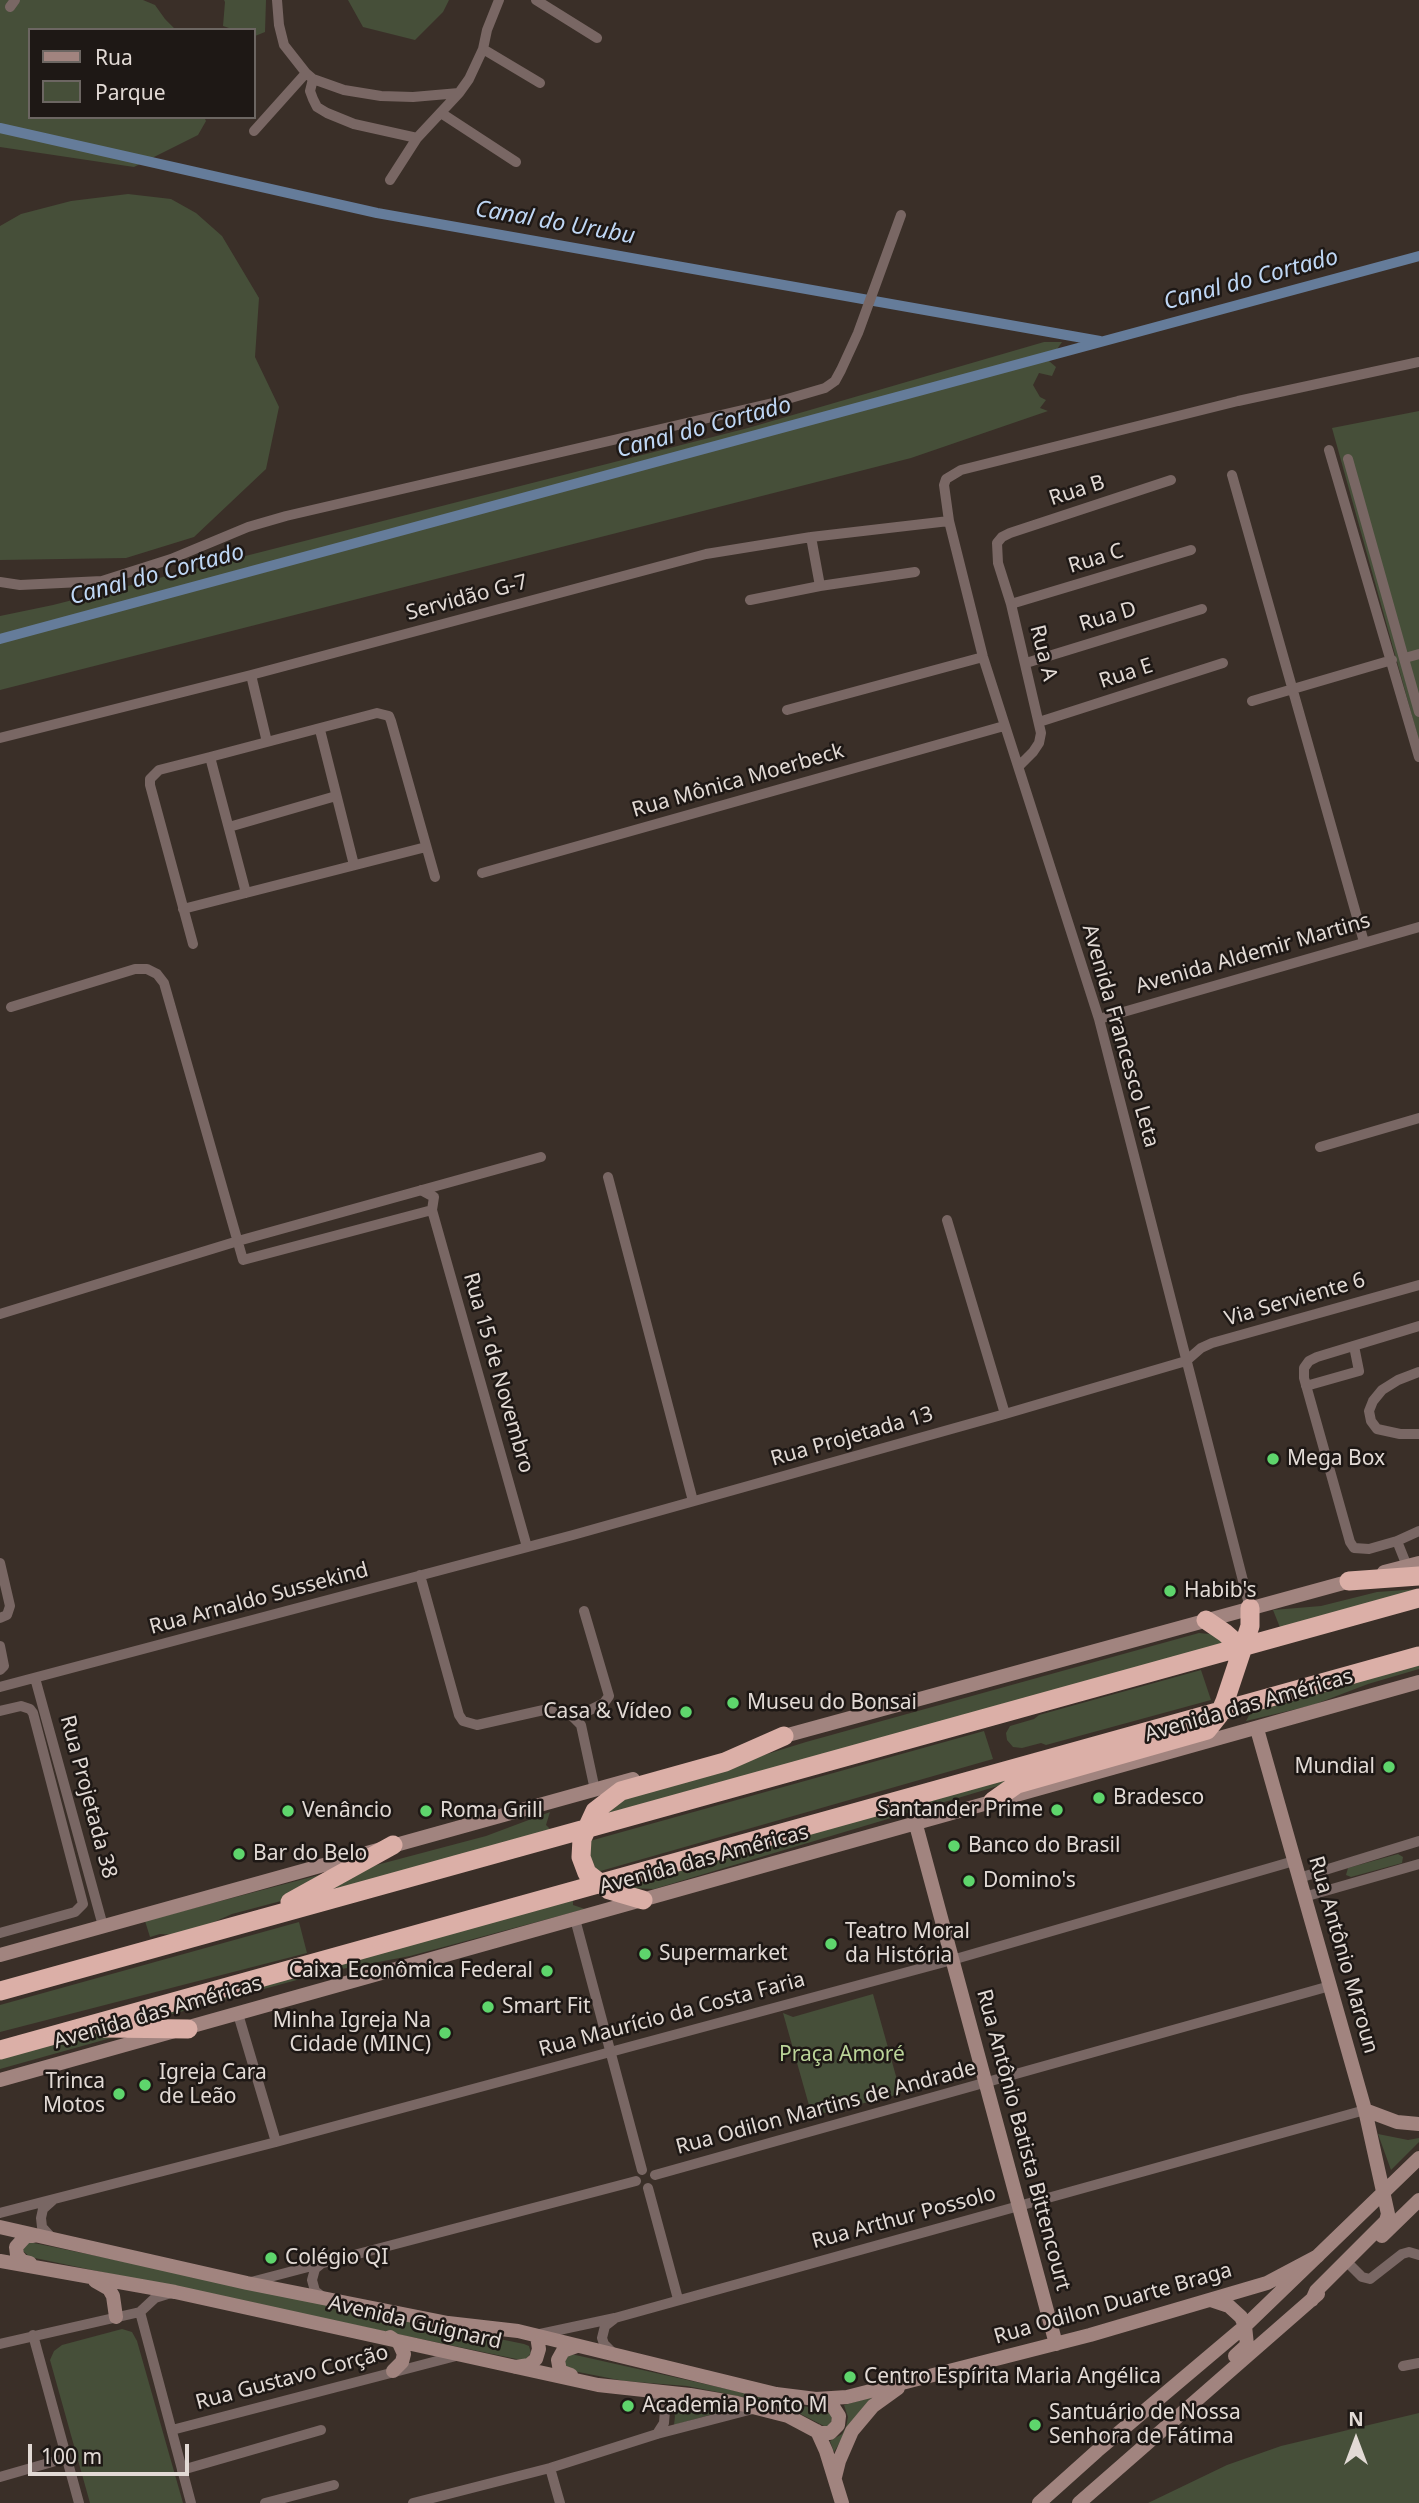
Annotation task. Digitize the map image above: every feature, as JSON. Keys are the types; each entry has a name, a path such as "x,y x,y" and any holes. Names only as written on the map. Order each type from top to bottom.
{"highway":[{"path":"1349,1581 1415,1568"},
{"path":"0,1991 1419,1598"},
{"path":"993,1801 1017,1784 1207,1730 1222,1711 1250,1626 1250,1608"},
{"path":"1206,1620 1242,1648"},
{"name":"Avenida das Américas","path":"0,2050 1419,1656"},
{"path":"643,1900 618,1895 598,1884 583,1865 580,1848 584,1829 595,1811 621,1791 726,1762 784,1736"},
{"path":"262,1917 393,1844"},
{"path":"82,2027 188,2029"}],"main road":[{"path":"0,1955 1349,1581"},
{"name":"Avenida das Américas","path":"0,2080 1419,1682"},
{"name":"Rua Antônio Maroun","path":"1256,1729 1365,2110 1388,2214 1386,2221 1316,2291 1312,2300"},
{"name":"Rua Antônio Batista Bittencourt","path":"916,1825 1056,2344"},
{"path":"1365,2110 1397,2122 1419,2124"},
{"path":"1039,2503 1245,2326 1419,2158"},
{"path":"1079,2503 1312,2300 1419,2200"},
{"name":"Avenida Guignard","path":"0,2227 247,2283 448,2323 518,2331 776,2394 816,2399"},
{"path":"34,2236 26,2236 20,2241 16,2248 17,2255 22,2261 45,2269"},
{"name":"Rua Odilon Duarte Braga","path":"816,2399 847,2397 1056,2344 1267,2283 1318,2256"},
{"name":"Avenida Guignard","path":"0,2260 175,2292 598,2385 690,2395 765,2409 803,2422 817,2431"},
{"path":"84,2276 109,2289 113,2296 116,2317"},
{"path":"1181,2412 1184,2405 1247,2345 1241,2317 1229,2306 1207,2300"},
{"path":"512,2367 525,2367 533,2363 539,2349 537,2336"},
{"path":"388,2337 399,2343 404,2354 402,2362 393,2371"},
{"path":"582,2346 572,2346 563,2351 558,2360 558,2368 564,2373 594,2381 598,2385"},
{"name":"Rua Odilon Duarte Braga","path":"835,2477 844,2446 862,2418 886,2395 915,2378"},
{"path":"816,2399 832,2405 839,2416 838,2425 832,2432 826,2434 817,2431"},
{"path":"817,2431 827,2451 842,2503"}],"street":[{"path":"277,0 284,45 309,76 344,90 381,96 459,93"},
{"path":"390,180 417,138 470,79 484,49 487,30 499,0"},
{"path":"536,0 597,38"},
{"path":"484,49 540,83"},
{"path":"254,131 309,76"},
{"path":"309,76 313,99 317,107 327,113 354,124 417,138"},
{"path":"442,113 516,162"},
{"path":"0,582 20,585 102,581 160,563 248,527 286,516 777,402 825,388 835,381 858,332 901,215"},
{"name":"Avenida Francesco Leta","path":"1250,1608 1099,1019 983,656 949,521 944,493 946,478 961,470 1238,401 1419,362"},
{"path":"1329,450 1419,757"},
{"path":"1348,459 1419,712"},
{"path":"1232,475 1364,942"},
{"name":"Rua B","path":"997,543 1010,533 1171,480"},
{"name":"Servidão G-7","path":"0,738 251,675 706,554 811,537 949,521"},
{"path":"811,537 820,586"},
{"name":"Rua A","path":"997,543 998,563 1011,604 1039,722 1039,743 1019,766"},
{"name":"Rua C","path":"1011,604 1191,550"},
{"path":"750,600 915,572"},
{"name":"Rua D","path":"1026,663 1202,609"},
{"path":"1405,658 1419,654"},
{"path":"787,710 983,656"},
{"path":"1252,701 1392,660"},
{"name":"Rua E","path":"1039,722 1223,663"},
{"path":"251,675 267,742"},
{"path":"192,944 150,785 150,779 159,770 377,713 388,716 435,877"},
{"name":"Rua Mônica Moerbeck","path":"482,873 1004,726"},
{"path":"320,730 354,864"},
{"path":"211,757 246,893"},
{"path":"229,827 336,796"},
{"path":"183,909 426,847"},
{"name":"Avenida Aldemir Martins","path":"1099,1019 1419,927"},
{"path":"11,1007 135,969 147,969 157,974 164,984 243,1260 432,1210 434,1197 421,1191"},
{"path":"1320,1147 1419,1118"},
{"path":"0,1314 238,1241 541,1157"},
{"path":"608,1177 693,1501"},
{"name":"Rua 15 de Novembro","path":"432,1210 527,1547"},
{"path":"947,1220 1005,1414"},
{"name":"Via Serviente 6","path":"1186,1361 1212,1343 1419,1285"},
{"path":"1419,1326 1309,1361 1304,1368 1306,1386 1350,1542 1354,1548 1361,1550 1397,1541 1419,1531"},
{"path":"1306,1386 1359,1371 1354,1346"},
{"name":"Rua Projetada 13","path":"527,1547 1186,1361"},
{"path":"1419,1373 1398,1380 1382,1390 1369,1411 1371,1421 1377,1429 1400,1434 1419,1434"},
{"path":"1397,1541 1415,1568"},
{"name":"Rua Arnaldo Sussekind","path":"0,1687 527,1547"},
{"path":"0,1563 10,1606 7,1615 0,1618"},
{"path":"420,1575 459,1715 463,1721 477,1726 558,1709 568,1712 576,1717 580,1725 595,1790"},
{"path":"576,1717 604,1703 609,1696 584,1611"},
{"path":"0,1646 4,1666 0,1670"},
{"name":"Rua Projetada 38","path":"35,1678 103,1926"},
{"path":"0,1711 21,1706 33,1713 83,1904 75,1912 0,1933"},
{"path":"1299,1878 1419,1841"},
{"name":"Rua Maurício da Costa Faria","path":"0,2213 276,2142 952,1960 1294,1861"},
{"path":"1304,1897 1419,1864"},
{"path":"1343,1865 1339,1874 1345,1884"},
{"path":"575,1919 642,2170"},
{"name":"Rua Odilon Martins de Andrade","path":"655,2175 1330,1986"},
{"path":"238,2014 276,2142"},
{"name":"Rua Arthur Possolo","path":"537,2336 615,2318 1365,2110"},
{"path":"642,2170 650,2170 655,2175 653,2185 648,2188 639,2186 636,2181 637,2174 642,2170"},
{"path":"247,2283 636,2181"},
{"path":"648,2188 678,2299"},
{"path":"56,2241 42,2227 41,2218 43,2209 57,2198"},
{"path":"1350,2265 1362,2277 1370,2279 1402,2254 1409,2252 1419,2255"},
{"path":"324,2298 315,2291 312,2280 315,2269 325,2262"},
{"path":"0,2344 140,2312 155,2298 175,2292"},
{"path":"140,2312 191,2503"},
{"path":"614,2354 602,2338 605,2326 615,2318"},
{"path":"33,2335 79,2503"},
{"name":"Rua Gustavo Corção","path":"172,2430 464,2354"},
{"path":"1403,2366 1419,2363"},
{"path":"642,2389 655,2396 664,2406 665,2419 657,2434"},
{"path":"413,2503 550,2468 736,2412 765,2409"},
{"path":"182,2470 321,2430"},
{"path":"0,2477 66,2458"},
{"path":"550,2468 559,2503"},
{"path":"265,2503 334,2485"}],"green space":[{"path":"0,0 143,0 155,5 174,28 28,28 28,119 205,119 198,135 134,167 0,147"},
{"path":"224,0 266,0 265,32 256,36 256,28 223,26"},
{"path":"348,0 449,0 443,12 415,40 363,27"},
{"path":"128,194 171,199 196,213 222,236 259,298 255,357 279,407 266,469 194,537 126,558 0,560 0,226 21,214 71,201"},
{"path":"1044,342 1062,342 1049,361 1056,367 1052,376 1039,373 1033,385 1040,397 1046,400 1040,408 1048,411 911,458 0,690 0,616 53,605 748,428"},
{"path":"1419,411 1419,741 1332,428"},
{"path":"1419,1589 1419,1594 1281,1630 1273,1610 1321,1606 1377,1592"},
{"path":"1199,1633 1219,1635 1226,1645 595,1821 622,1799 806,1742"},
{"path":"1419,1663 1419,1669 1368,1684 1313,1705 1246,1721 1254,1706"},
{"path":"1201,1670 1211,1700 1046,1745 1041,1743 1022,1748 1013,1747 1007,1740 1006,1733 1010,1726 1039,1715"},
{"path":"984,1731 993,1759 597,1872 590,1863 586,1842"},
{"path":"1028,1777 654,1889 627,1888 616,1884 981,1781"},
{"path":"550,1812 546,1825 554,1833 307,1901 369,1867 486,1836"},
{"path":"1398,1854 1403,1857 1402,1863 1351,1877 1346,1875 1348,1868"},
{"path":"338,1870 281,1901 232,1914 178,1935 160,1934 150,1937 145,1921"},
{"path":"573,1896 573,1905 585,1909 410,1956 326,1972 136,2024 113,2024"},
{"path":"299,1922 307,1953 0,2032 0,2005"},
{"name":"Praça Amoré","path":"873,1994 901,2094 812,2116 783,2013 793,2017"},
{"path":"96,2033 118,2036 0,2069 0,2058"},
{"path":"1378,2134 1408,2140 1419,2138 1419,2142 1391,2170"},
{"path":"29,2242 524,2344 529,2346 531,2353 521,2360 30,2257 23,2251"},
{"path":"122,2329 132,2332 137,2341 183,2503 90,2503 50,2360 54,2351 62,2345"},
{"path":"571,2354 830,2412 833,2415 831,2425 826,2427 783,2405 687,2386 624,2381 568,2370 564,2367 564,2358"},
{"path":"671,2397 731,2409 674,2425 675,2416 668,2400"},
{"path":"872,2398 853,2420 834,2452 830,2441 842,2434 846,2427 848,2417 844,2405"},
{"path":"1419,2413 1419,2503 1148,2503 1227,2465 1281,2446"}],"waterway":[{"name":"Canal do Urubu","path":"0,128 377,213 1100,341"},
{"name":"Canal do Cortado","path":"0,639 1419,256"}],"place":[{"name":"Mega Box","path":"1273,1459"},
{"name":"Habib's","path":"1170,1591"},
{"name":"Museu do Bonsai","path":"733,1703"},
{"name":"Casa & Vídeo","path":"686,1712"},
{"name":"Mundial","path":"1389,1767"},
{"name":"Bradesco","path":"1099,1798"},
{"name":"Santander Prime","path":"1057,1810"},
{"name":"Venâncio","path":"288,1811"},
{"name":"Roma Grill","path":"426,1811"},
{"name":"Banco do Brasil","path":"954,1846"},
{"name":"Bar do Belo","path":"239,1854"},
{"name":"Domino's","path":"969,1881"},
{"name":"Teatro Moral da História","path":"831,1944"},
{"name":"Supermarket","path":"645,1954"},
{"name":"Caixa Econômica Federal","path":"547,1971"},
{"name":"Smart Fit","path":"488,2007"},
{"name":"Minha Igreja Na Cidade (MINC)","path":"445,2033"},
{"name":"Igreja Cara de Leão","path":"145,2085"},
{"name":"Trinca Motos","path":"119,2094"},
{"name":"Colégio QI","path":"271,2258"},
{"name":"Centro Espírita Maria Angélica","path":"850,2377"},
{"name":"Academia Ponto M","path":"628,2406"},
{"name":"Santuário de Nossa Senhora de Fátima","path":"1035,2425"}]}
